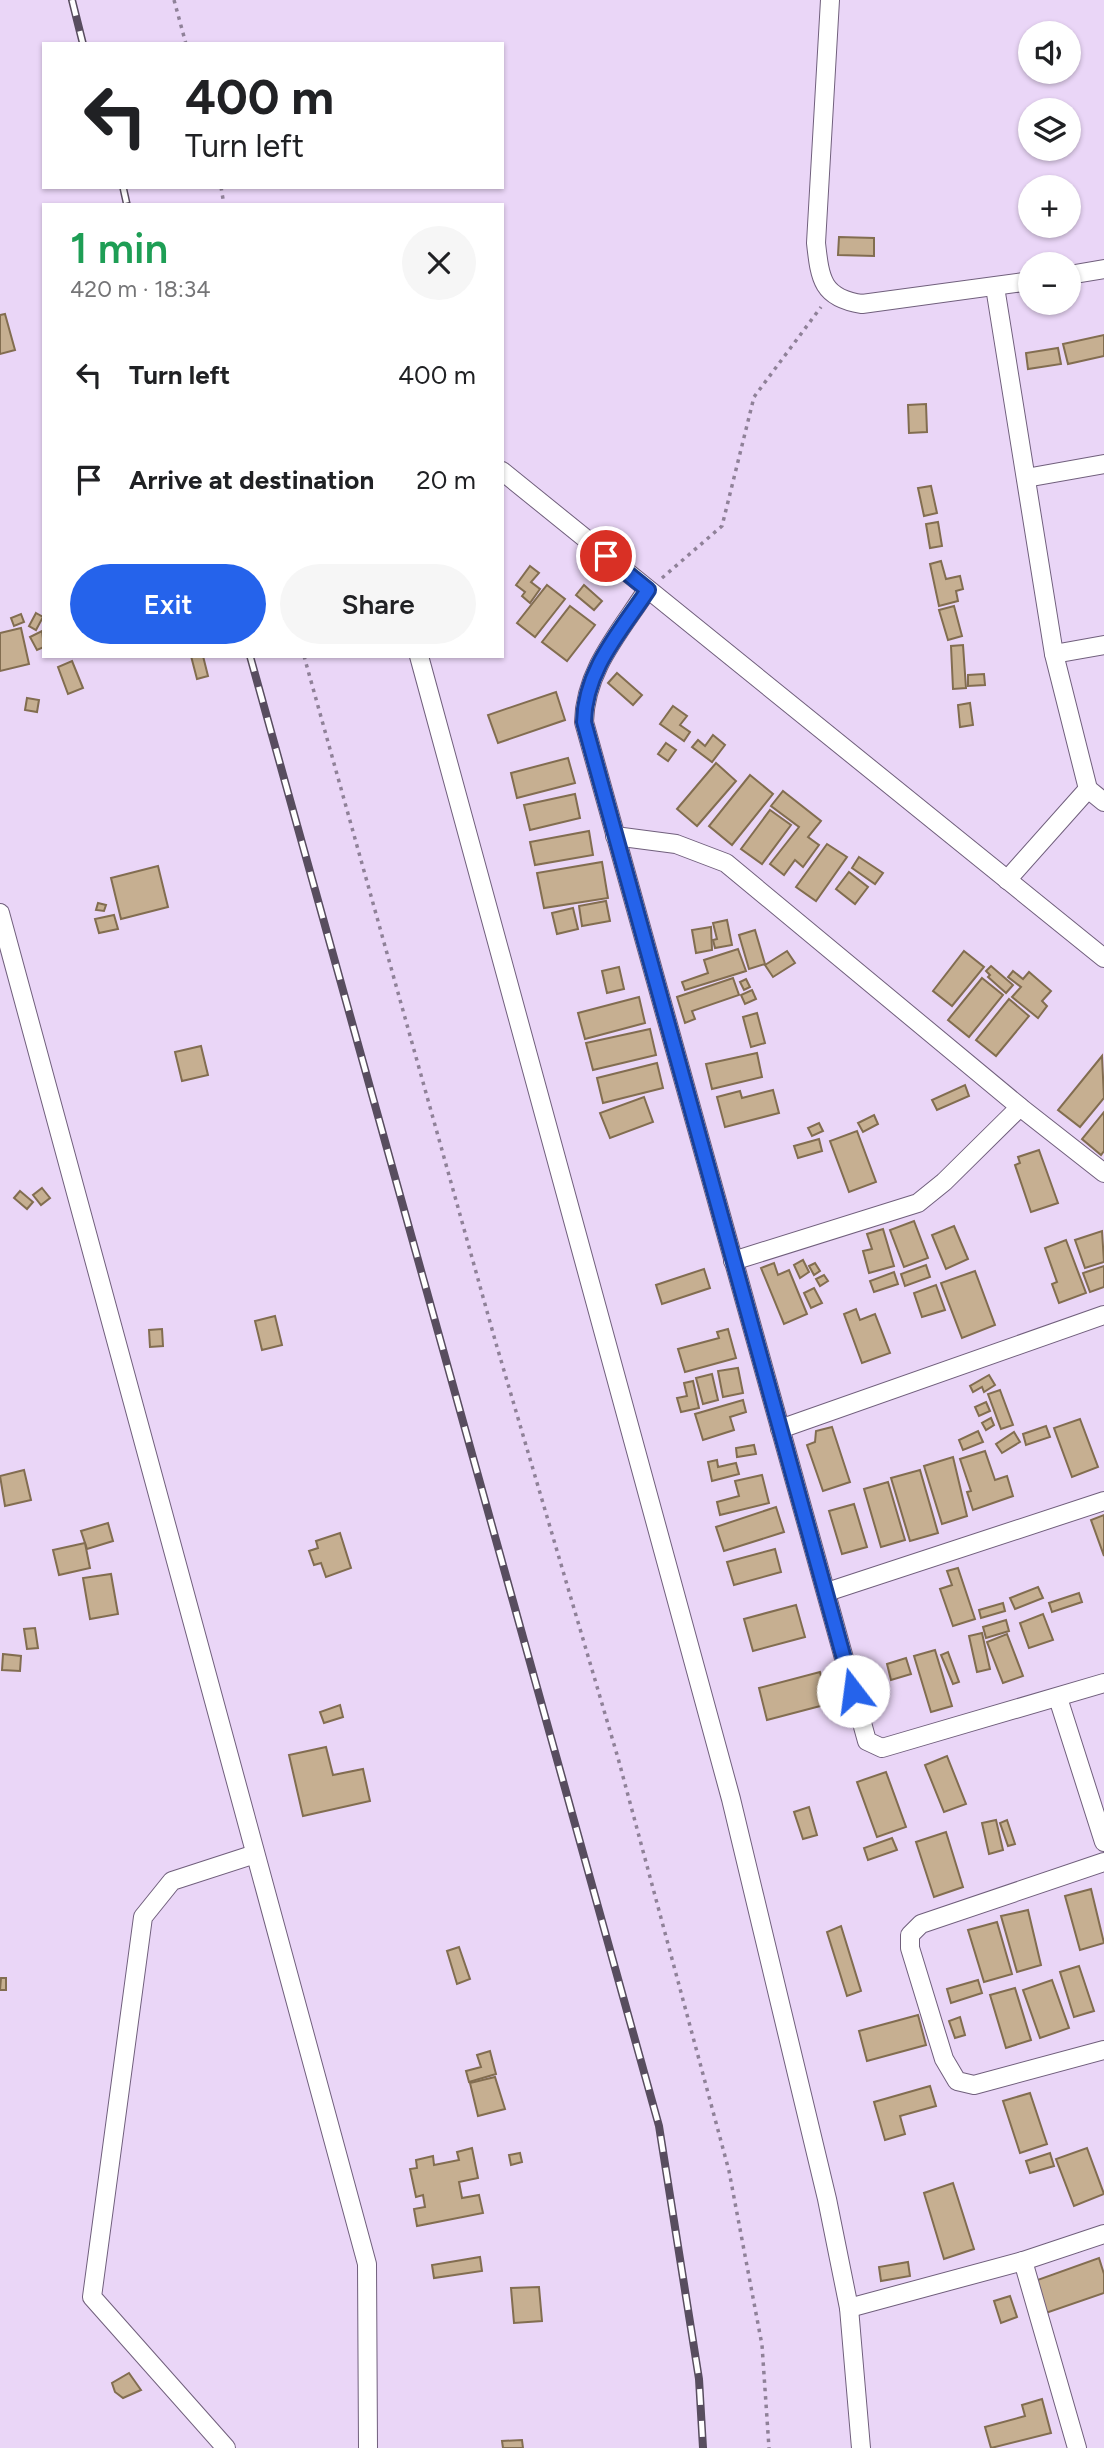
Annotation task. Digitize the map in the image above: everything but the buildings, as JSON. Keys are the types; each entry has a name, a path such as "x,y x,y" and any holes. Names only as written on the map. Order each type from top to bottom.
{"street":[{"path":"830,0 816,243 822,279 830,294 843,302 862,304 1018,283"},
{"path":"1081,273 1104,268"},
{"path":"995,287 1054,654 1088,789 1104,802"},
{"path":"1026,478 1104,464"},
{"path":"504,473 1104,958"},
{"path":"648,590 591,677 584,699 584,722 867,1741 881,1748 1104,1683"},
{"path":"1054,654 1104,645"},
{"path":"420,658 731,1798 827,2199 849,2308 861,2448"},
{"path":"1007,880 1088,789"},
{"path":"615,836 676,844 726,863 1020,1107 1104,1173"},
{"path":"0,913 367,2264 368,2448"},
{"path":"733,1261 918,1203 944,1182 1020,1107"},
{"path":"780,1429 1104,1315"},
{"path":"827,1592 1104,1502"},
{"path":"1058,1698 1104,1842"},
{"path":"226,2448 92,2297 143,1917 172,1881 256,1854"},
{"path":"1104,1862 920,1924 910,1935 909,1948 944,2059 957,2081 974,2085 1104,2050"},
{"path":"849,2308 1023,2261 1104,2234"},
{"path":"1023,2261 1077,2448"}],"path":[{"path":"174,0 185,42"},
{"path":"648,590 722,526 754,397 830,294"},
{"path":"305,658 495,1340 618,1758 697,2049 748,2262 762,2344 769,2448"}],"railway":[{"path":"72,0 82,42"},
{"path":"123,189 127,203"},
{"path":"251,658 659,2126 699,2379 703,2448"}],"route":[{"path":"606,556 648,590 591,677 584,699 584,722 793,1483 827,1592 853,1691"}]}
